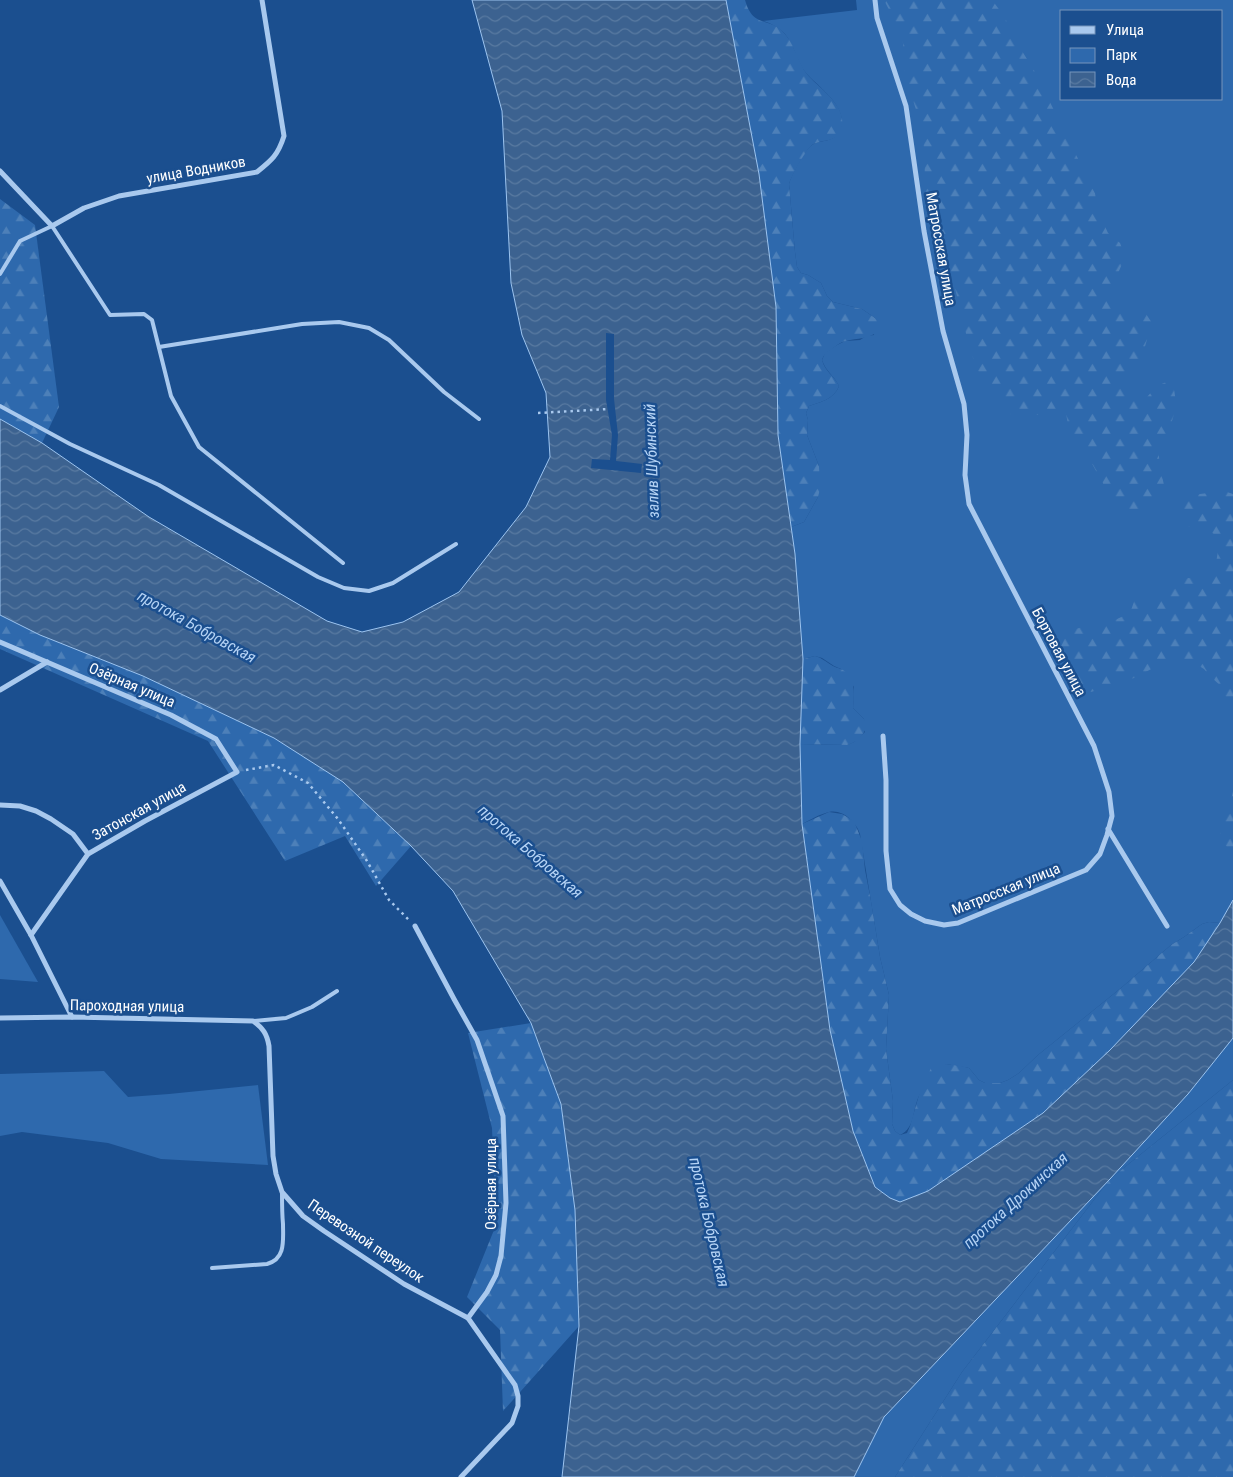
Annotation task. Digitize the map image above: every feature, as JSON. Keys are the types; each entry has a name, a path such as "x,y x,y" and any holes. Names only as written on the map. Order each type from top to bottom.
{"street":[{"name":"улица Водников","path":"52,226 84,208 119,196 256,172 272,160 280,148 284,136 262,0"},
{"name":"Матросская улица","path":"876,0 877,18 906,106 924,231 943,331 964,404 967,435 965,475 968,504"},
{"path":"0,171 52,226"},
{"name":"Бортовая улица","path":"968,504 1094,746 1109,792 1112,816"},
{"name":"Озёрная улица","path":"0,642 171,715 216,739 237,772"},
{"path":"0,690 47,662"},
{"name":"Матросская улица","path":"883,736 886,773 886,851 890,889 900,906 925,921 944,925 958,923 1086,870 1100,854 1112,816"},
{"name":"Затонская улица","path":"31,935 88,854 237,772"},
{"path":"0,805 20,806 36,811 51,819 73,834 88,854"},
{"path":"1108,829 1167,926"},
{"path":"0,880 31,935 72,1017"},
{"name":"Озёрная улица","path":"415,926 478,1040 503,1116 506,1203 502,1256 496,1275 487,1292 468,1318"},
{"name":"Пароходная улица","path":"0,1018 72,1017 253,1021"},
{"name":"Перевозной переулок","path":"253,1021 261,1026 268,1040 273,1156 282,1192 303,1216 324,1231 404,1284 468,1318"},
{"path":"461,1477 512,1423 518,1406 515,1385 468,1318"}],"lane":[{"path":"0,274 20,241 52,226 110,315 144,314 152,320 172,396 199,447 343,563"},
{"path":"159,347 302,324 339,322 369,328 389,340 444,392 479,419"},
{"path":"0,406 70,444 159,485 318,577 344,588 369,591 393,583 456,544"},
{"path":"253,1021 286,1018 312,1007 337,991"},
{"path":"212,1268 273,1263 284,1245 282,1192"}],"path":[{"path":"538,413 608,408"},
{"path":"237,772 274,765 308,783 343,826 367,861 389,900 415,926"}],"green space":[{"path":"726,0 745,0 752,15 773,25 784,33 804,70 839,109 842,117 842,126 838,136 812,145 799,163 789,184 797,267 801,273 821,283 827,296 833,302 862,309 880,324 879,331 875,334 842,342 824,355 822,360 825,368 839,386 830,397 809,406 806,413 808,420 807,435 819,466 820,489 818,497 804,522 791,527 778,435 776,307 759,174"},
{"path":"856,0 1233,0 1233,900 1220,923 1209,922 1202,924 1171,945 1038,1055 1019,1073 1008,1080 1000,1083 985,1083 979,1080 969,1068 946,1064 920,1094 909,1128 900,1135 895,1131 892,1124 893,1101 886,1049 889,995 880,957 860,834 852,821 839,812 822,814 802,824 800,744 847,745 854,742 865,732 864,719 853,708 854,687 841,669 815,656 803,659 795,554 791,527 804,522 818,497 819,466 807,435 808,420 806,413 809,406 830,397 839,386 822,360 825,353 845,341 860,340 866,336 874,335 875,318 862,309 833,302 827,296 821,283 801,273 797,267 789,184 792,175 809,147 815,143 834,138 839,132 842,123 841,115 832,99 806,73 786,36 781,30 763,21 857,10"},
{"path":"884,0 992,0 1004,16 1017,43 1035,72 1095,193 1097,207 1108,233 1120,243 1125,256 1109,298 1116,310 1144,311 1152,323 1143,353 1125,378 1123,391 1134,401 1147,397 1157,386 1171,380 1173,387 1175,412 1159,449 1165,491 1154,504 1141,511 1126,509 1114,500 1090,460 1070,434 1066,414 1052,411 1021,417 1007,413 980,375 969,346 954,284 935,240 926,212 924,148 919,119 905,75 903,43 899,29"},
{"path":"0,199 35,225 59,407 42,443 0,419"},
{"path":"1224,491 1233,494 1233,711 1222,687 1204,669 1191,661 1161,664 1134,678 1091,692 1075,691 1064,681 1059,667 1059,652 1064,639 1075,629 1117,619 1130,613 1135,599 1166,596 1174,585 1188,578 1204,579 1215,569 1220,539 1208,531 1186,525 1178,516 1177,504 1178,500 1192,495"},
{"path":"0,615 40,635 143,676 274,738 343,782 411,846 376,886 345,836 285,861 208,741 0,649"},
{"path":"815,656 845,672 852,681 854,689 853,708 867,725 862,735 851,744 800,744 803,659"},
{"path":"1233,787 1233,850 1229,849 1222,840 1219,817 1221,811 1232,797"},
{"path":"829,812 842,814 854,821 862,841 880,957 889,995 886,1049 893,1101 892,1124 895,1131 900,1135 907,1133 919,1095 931,1068 946,1064 961,1066 969,1068 979,1080 985,1083 1000,1083 1008,1080 1019,1073 1038,1055 1171,945 1202,924 1209,922 1220,923 1194,962 1110,1050 1043,1113 928,1191 900,1202 890,1199 875,1187 853,1131 830,1030 802,824"},
{"path":"0,915 38,982 0,979"},
{"path":"531,1023 561,1104 575,1210 579,1326 503,1411 500,1330 467,1297 496,1225 492,1128 468,1033"},
{"path":"1233,1038 1233,1080 1110,1179 1188,1094"},
{"path":"104,1071 128,1097 258,1085 268,1165 161,1159 108,1143 22,1132 0,1136 0,1074"},
{"path":"1233,1080 1233,1477 895,1477 962,1372 1110,1179"},
{"path":"1110,1179 962,1372 895,1477 854,1477 883,1417"}],"water":[{"path":"472,0 726,0 759,174 776,307 778,435 795,554 803,659 800,744 802,824 830,1030 853,1131 875,1187 890,1198 900,1202 928,1191 1043,1113 1110,1050 1194,962 1233,900 1233,1038 1188,1094 1110,1179 884,1417 854,1477 562,1477 579,1326 575,1210 561,1104 531,1023 453,891 411,846 343,782 274,738 143,676 40,635 0,615 0,419 42,443 149,517 327,621 362,632 403,622 459,592 526,507 550,457 546,393 522,335 511,283 502,111"}],"pier":[{"path":"606,333 614,334 614,399 618,435 616,461 642,464 641,473 591,468 592,459 610,460 612,435 606,400"}],"water label":[{"name":"залив Шубинский","path":"651,461"},
{"name":"протока Бобровская","path":"197,626"},
{"name":"протока Бобровская","path":"531,851"},
{"name":"протока Дрокинская","path":"1015,1200"},
{"name":"протока Бобровская","path":"710,1222"}]}
